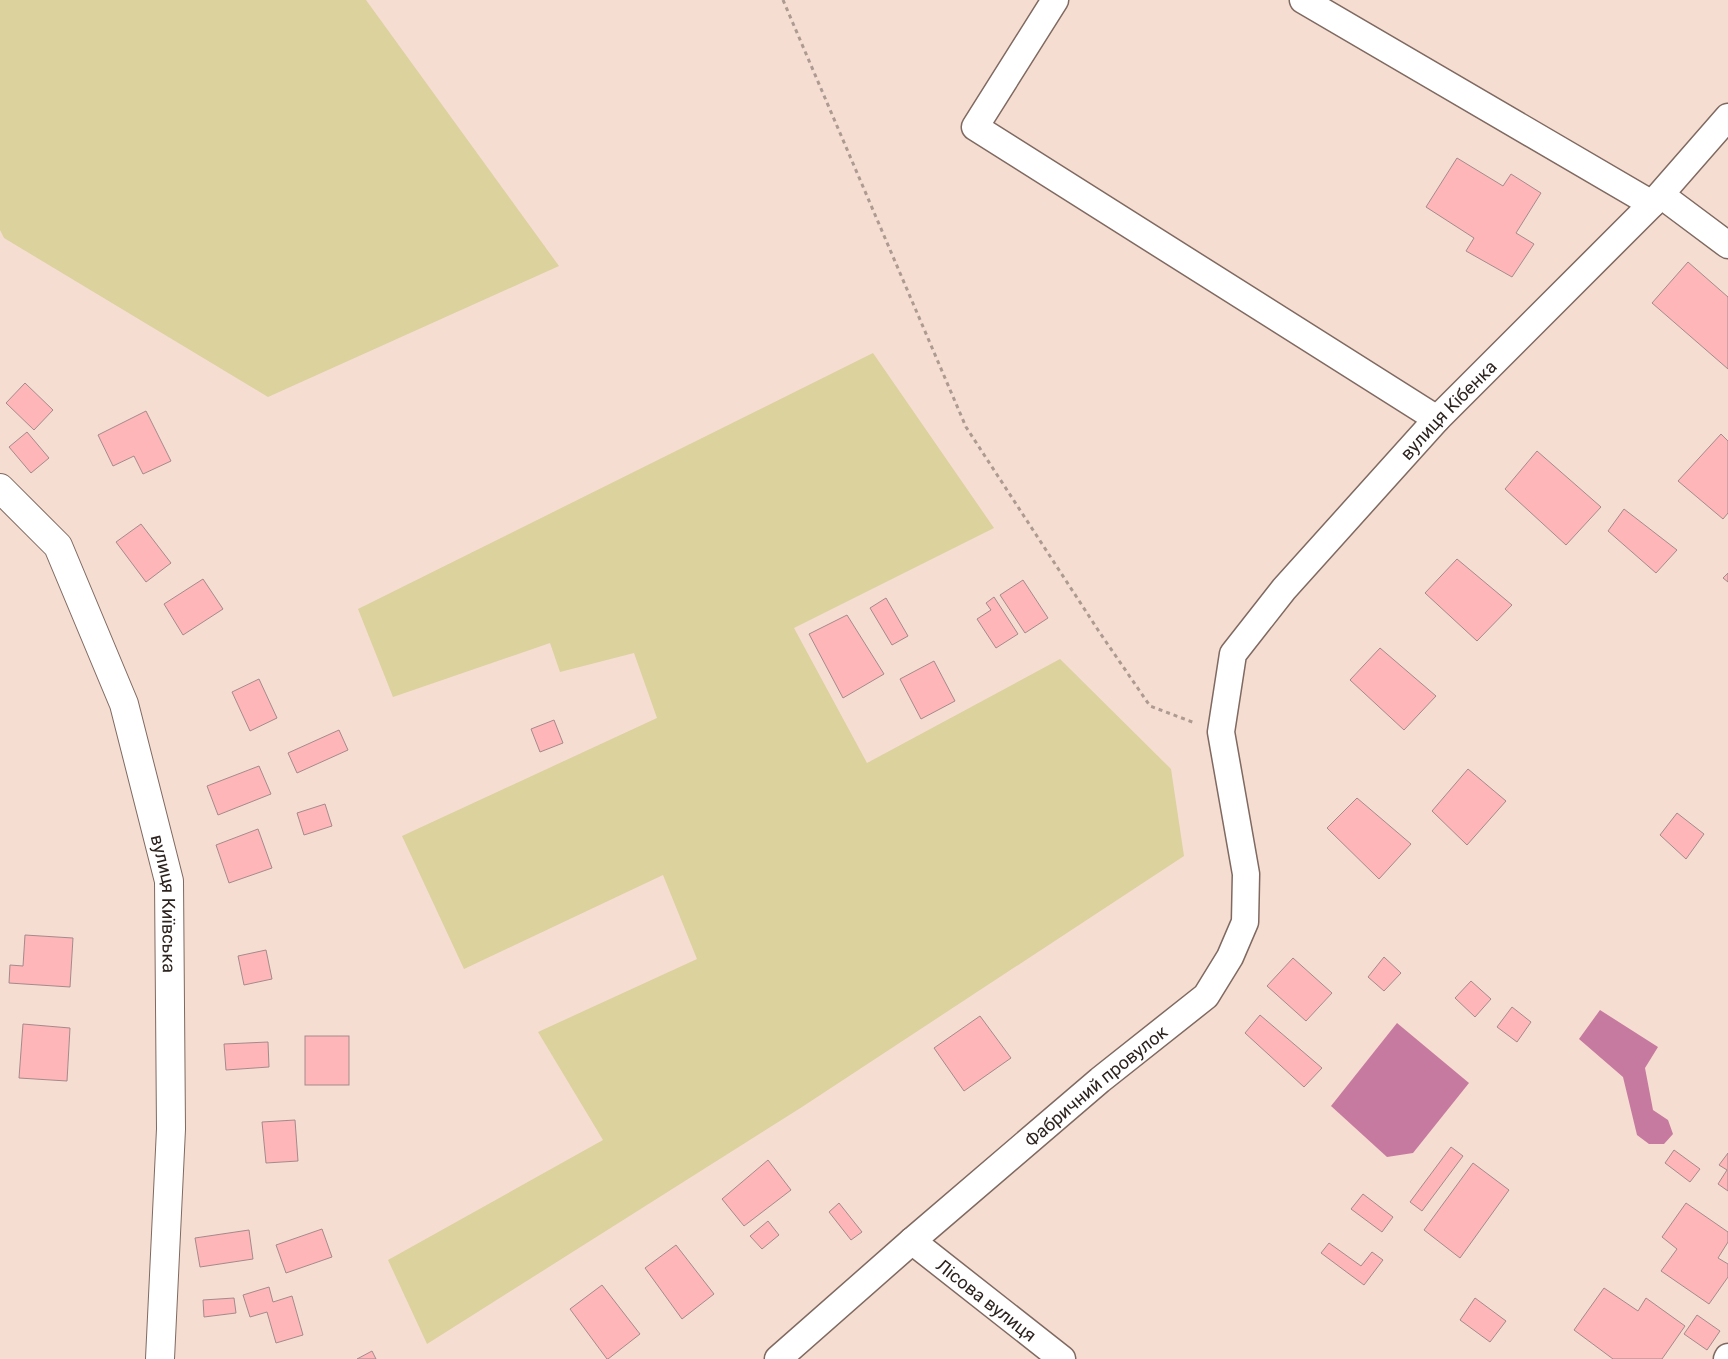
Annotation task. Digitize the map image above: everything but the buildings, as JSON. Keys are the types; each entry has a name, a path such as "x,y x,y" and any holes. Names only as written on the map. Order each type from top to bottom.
{"street":[{"path":"1055,0 975,127 1437,419"},
{"path":"1302,0 1657,199 1728,245"},
{"name":"вулиця Кібенка","path":"1221,732 1233,654 1284,589 1437,419 1657,199 1728,118"},
{"name":"вулиця Київська","path":"0,488 58,546 62,555 124,704 168,881 171,1129 160,1359"},
{"name":"Фабричний провулок","path":"778,1359 1100,1080 1206,996 1230,957 1245,922 1246,874 1221,732"},
{"name":"Лісова вулиця","path":"912,1242 1062,1359"}],"path":[{"path":"783,0 966,427 1100,633 1150,706 1221,732"}],"shaded area":[{"path":"0,0 366,0 559,266 268,397 4,238 0,230"},
{"path":"873,353 994,528 794,628 867,763 1060,659 1171,769 1184,856 802,1107 427,1344 388,1260 603,1140 538,1032 697,959 663,875 464,969 402,836 657,718 634,653 560,672 550,643 393,697 358,609"},
{"path":"1600,1010 1658,1047 1645,1068 1653,1110 1668,1120 1673,1134 1664,1144 1649,1144 1637,1135 1623,1077 1579,1039"},
{"path":"1397,1023 1469,1083 1413,1153 1387,1157 1331,1106"}]}
